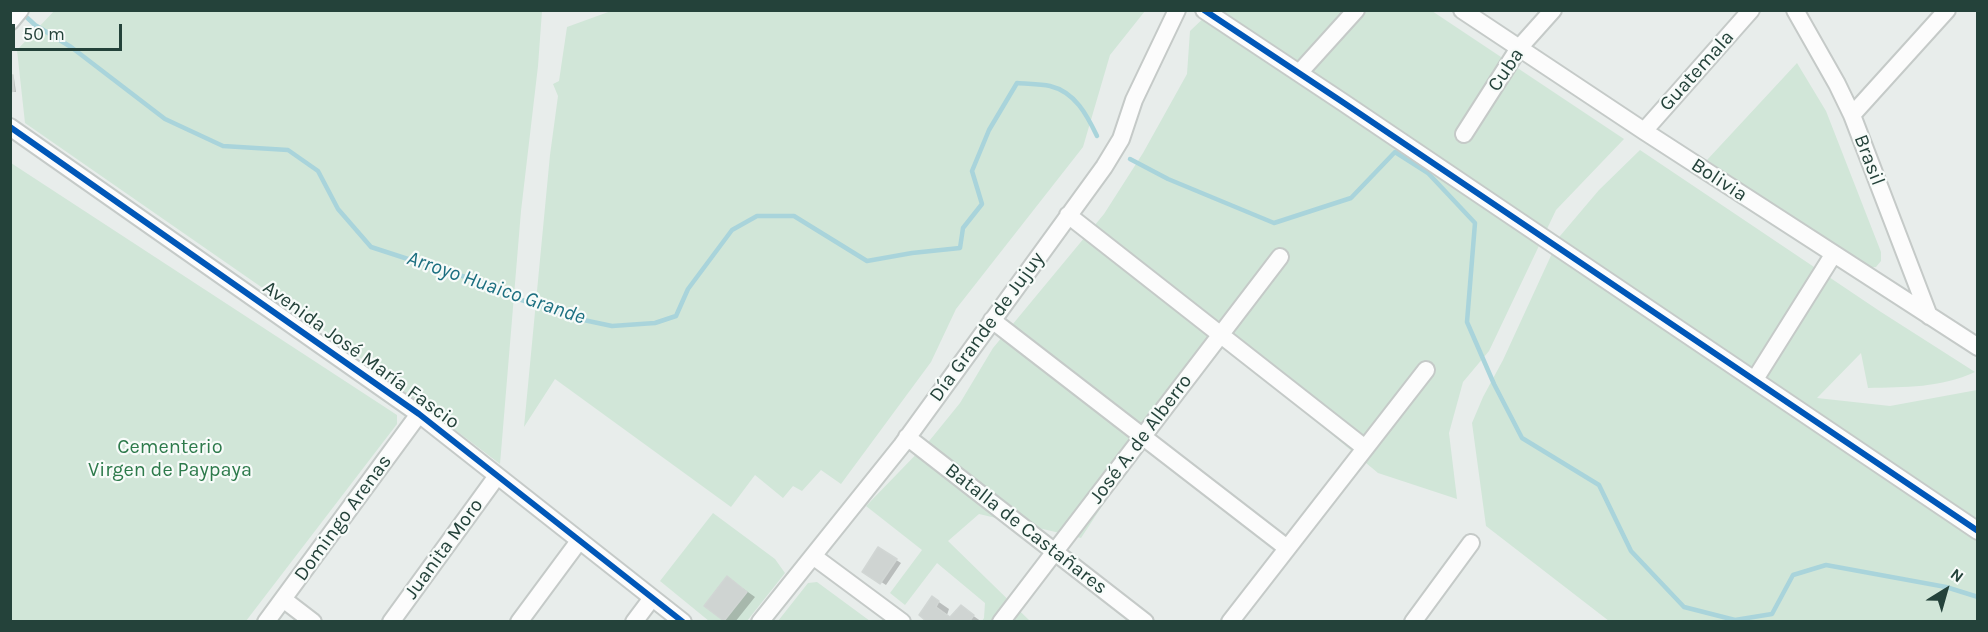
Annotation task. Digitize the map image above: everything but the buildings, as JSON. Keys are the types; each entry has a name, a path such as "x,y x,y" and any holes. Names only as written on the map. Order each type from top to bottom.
{"street":[{"path":"10,22 20,10"},
{"name":"Día Grande de Jujuy","path":"760,621 907,437 1104,167 1121,139 1134,100 1177,10"},
{"path":"1204,10 1977,531"},
{"path":"1299,73 1356,10"},
{"name":"Bolivia","path":"1462,10 1833,255 1977,347"},
{"name":"Cuba","path":"1464,134 1519,48 1553,10"},
{"name":"Guatemala","path":"1644,131 1751,10"},
{"name":"Brasil","path":"1795,10 1852,115 1929,316"},
{"path":"1852,115 1947,10"},
{"name":"Avenida José María Fascio","path":"10,127 419,414 683,621"},
{"path":"1068,215 1365,448"},
{"path":"1756,376 1833,255"},
{"name":"José A. de Alberro","path":"1001,621 1280,257"},
{"path":"992,320 1287,548"},
{"path":"1230,621 1426,370"},
{"name":"Domingo Arenas","path":"266,621 419,414"},
{"name":"Batalla de Castañares","path":"907,437 1145,621"},
{"name":"Juanita Moro","path":"391,621 496,476"},
{"path":"519,621 579,541"},
{"path":"1413,621 1471,543"},
{"path":"813,556 902,621"},
{"path":"634,621 652,598"},
{"path":"283,599 313,621"}],"green space":[{"path":"55,10 542,11 521,211 500,464 326,332 25,123 17,50"},
{"path":"611,11 1145,11 1110,55 1083,147 956,309 931,362 841,484 821,470 802,491 793,486 783,498 755,475 731,507 555,379 524,427 550,155 558,96 553,84 559,81 567,27"},
{"path":"1211,11 1432,11 1624,139 1556,210 1489,351 1463,382 1449,433 1457,499 1378,473 1214,336 1081,538 979,514 948,541 1030,621 982,621 985,603 937,563 905,605 890,593 922,550 866,506 930,440 960,403 993,348 1104,214 1143,153 1187,74 1190,31"},
{"path":"1797,63 1826,111 1881,252 1881,261 1876,267 1867,268 1707,160"},
{"path":"1640,150 1881,312 1975,372 1936,384 1868,388 1861,353 1817,398 1890,406 1977,390 1977,621 1609,621 1486,526 1472,423 1560,236 1599,190"},
{"name":"Cementerio Virgen de Paypaya","path":"11,163 397,415 397,424 246,621 11,621"},
{"path":"713,513 775,559 785,573 747,621 709,621 660,581"},
{"path":"817,582 870,621 778,621 808,583"}],"waterway":[{"name":"Arroyo Huaico Grande","path":"21,12 35,25 71,47 165,119 223,146 288,150 318,171 338,209 371,247 495,285 510,296 574,318 612,326 655,323 676,316 688,289 732,230 757,216 794,216 867,261 960,248 963,228 982,204 972,171 989,130 1017,83 1050,86 1066,93 1079,105 1097,136"},
{"path":"1130,159 1168,179 1274,223 1351,198 1395,152 1428,173 1475,223 1467,322 1494,384 1522,438 1599,485 1631,551 1684,607 1735,620 1772,614 1793,575 1826,565 1946,587 1978,597"}],"cycle path":[{"path":"1204,10 1978,531"},
{"path":"10,127 419,414 683,622"}]}
